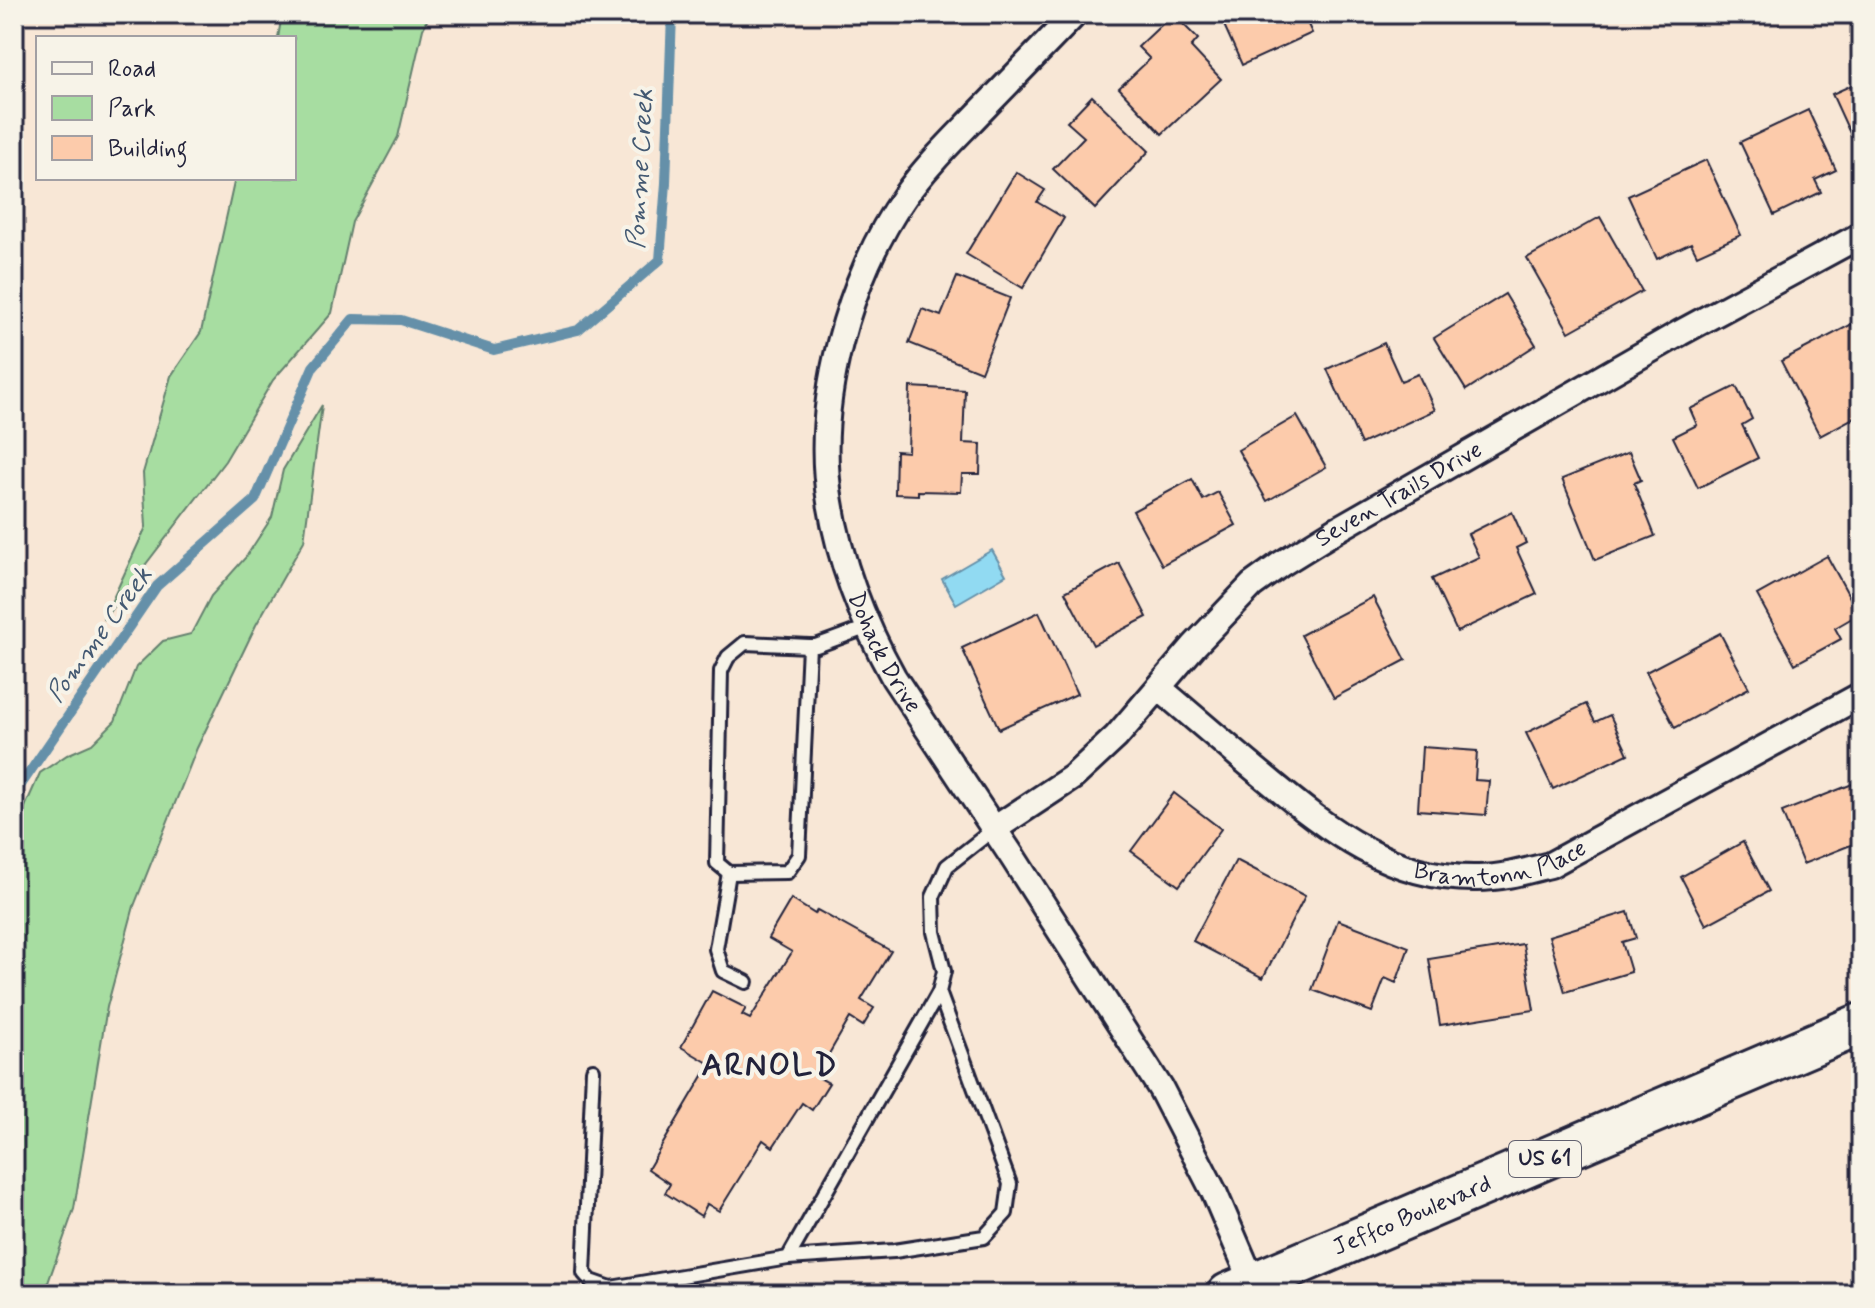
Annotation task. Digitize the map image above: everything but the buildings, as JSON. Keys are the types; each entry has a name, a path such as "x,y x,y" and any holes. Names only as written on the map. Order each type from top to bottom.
{"main road":[{"name":"Jeffco Boulevard","path":"1240,1289 1861,1024"}],"street":[{"name":"Dohack Drive","path":"1075,14 961,132 905,196 882,233 845,323 833,373 825,458 829,500 846,565 868,627 894,678 1161,1089 1214,1192 1240,1289"},
{"name":"Seven Trails Drive","path":"994,829 1073,777 1116,737 1233,604 1252,585 1281,564 1680,333 1861,235"},
{"name":"Bramtonn Place","path":"1159,688 1304,810 1366,851 1407,869 1439,876 1478,878 1511,875 1550,865 1861,695"}],"lane":[{"path":"809,646 799,855 787,872 729,873 717,863 721,671 728,657 745,643 816,646 868,627"},
{"path":"788,1258 939,992 944,971 934,932 933,897 947,866 994,829"},
{"path":"729,873 716,949 723,971 746,982"},
{"path":"593,1070 584,1273 591,1281 611,1288 788,1258 894,1251 984,1237 1006,1213 1010,1184 939,992"}],"green space":[{"path":"282,14 430,14 423,29 398,137 352,222 332,313 273,380 225,461 103,620 146,527 143,473 171,376 201,332 235,180 296,180 296,36 278,36"},
{"path":"322,405 304,541 256,625 197,748 134,906 107,1007 74,1209 44,1294 14,1294 14,832 40,773 67,755 92,744 115,721 136,667 163,641 191,634 211,596 246,557 272,517 283,470"}],"water":[{"path":"992,550 1006,575 956,604 942,579"}],"waterway":[{"name":"Pomme Creek","path":"14,795 157,586 255,500 313,367 353,319 401,320 494,350 578,330 660,260 672,14"}],"district":[{"name":"ARNOLD","path":"770,1066"}]}
